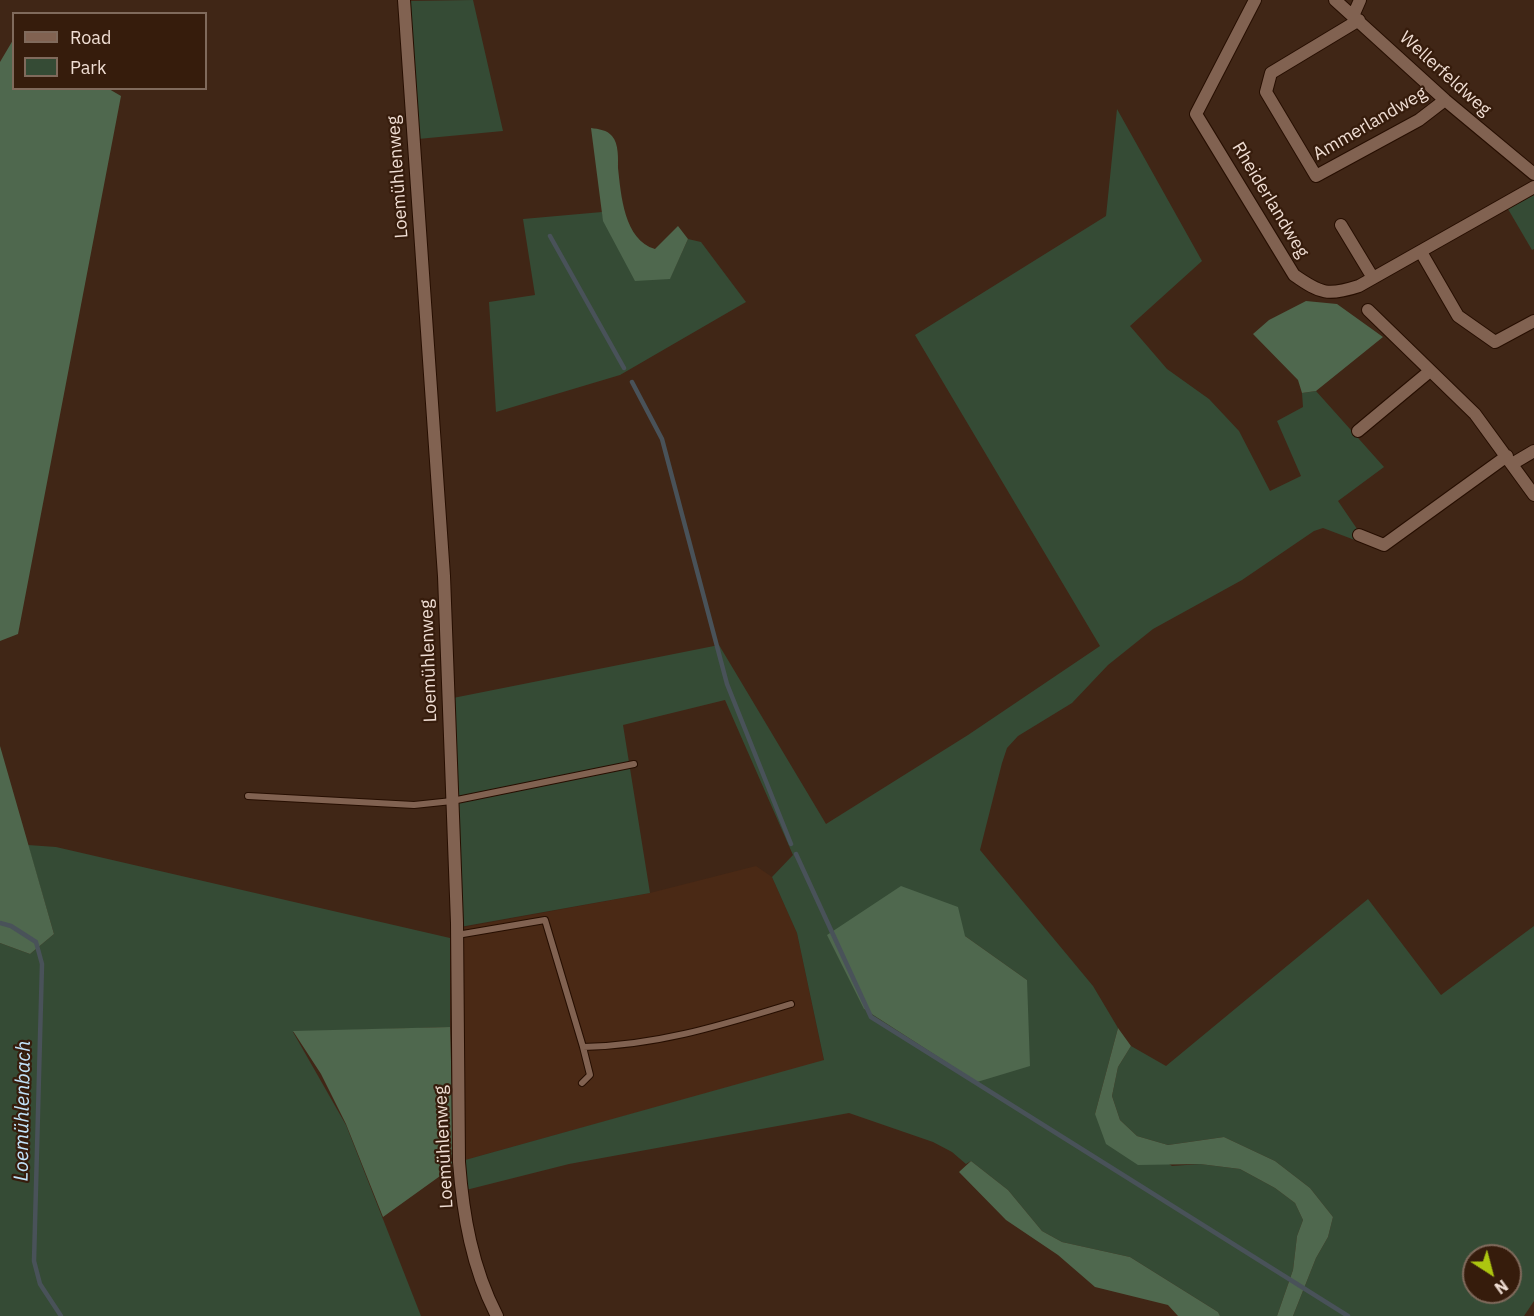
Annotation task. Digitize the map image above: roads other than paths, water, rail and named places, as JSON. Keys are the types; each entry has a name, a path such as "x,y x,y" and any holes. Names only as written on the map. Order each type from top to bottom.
{"street":[{"name":"Loemühlenweg","path":"404,0 444,576 457,935 462,1199 471,1248 497,1316"},
{"name":"Rheiderlandweg","path":"1255,0 1196,114 1294,275 1310,286 1333,294 1359,286 1534,187"},
{"name":"Wellerfeldweg","path":"1335,0 1445,100 1534,174"},
{"path":"1356,18 1360,0"},
{"name":"Ammerlandweg","path":"1356,18 1271,73 1268,83 1266,92 1316,176 1419,120 1445,100"},
{"path":"1341,225 1373,278"},
{"path":"1421,252 1458,316 1495,342 1534,321"},
{"path":"1368,310 1475,414 1534,495"},
{"path":"1358,431 1430,371"},
{"path":"1359,535 1384,544 1510,460 1534,451"}],"lane":[{"path":"248,796 414,804 452,801 634,764"},
{"path":"457,935 545,920 590,1075 582,1083"},
{"path":"583,1047 617,1047 693,1034 791,1004"}],"waterway":[{"path":"550,236 624,368"},
{"path":"632,382 662,439 727,684 791,844"},
{"path":"796,854 871,1017 1348,1316"},
{"name":"Loemühlenbach","path":"0,923 11,926 36,942 42,964 34,1261 40,1284 61,1316"}]}
